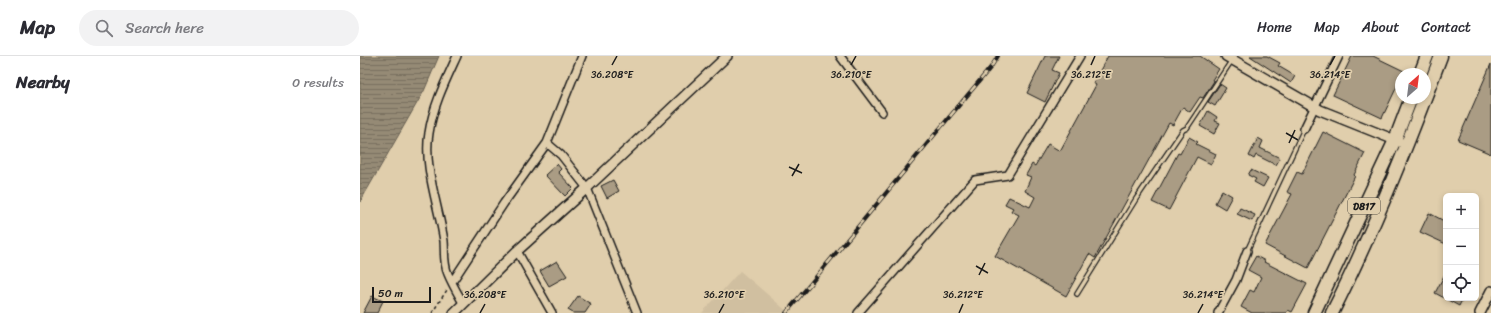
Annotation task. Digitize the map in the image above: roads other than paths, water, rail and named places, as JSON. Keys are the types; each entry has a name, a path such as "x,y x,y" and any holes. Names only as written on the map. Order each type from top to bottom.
{"highway":[{"path":"1422,68 1427,56"},
{"name":"D817","path":"1431,82 1441,56"},
{"name":"D817","path":"1314,313 1395,140 1409,104"},
{"name":"D817","path":"1332,313 1356,266 1423,104"}],"street":[{"path":"457,56 436,107 427,147 428,167 439,212 444,242 445,265 447,273 463,304"},
{"path":"452,282 504,203 547,143 582,56"},
{"path":"454,313 517,251 587,188 727,56"},
{"path":"840,56 882,112"},
{"path":"858,313 975,180 1008,175 1080,56"},
{"path":"1304,129 1339,56"},
{"path":"1229,58 1315,107 1407,145"},
{"path":"547,143 561,155 587,188 637,313"},
{"path":"517,251 552,313"},
{"path":"1218,313 1236,280 1247,251"},
{"path":"1480,313 1491,291"}],"lane":[{"path":"1077,294 1136,199 1183,130 1187,128 1229,58"},
{"path":"1247,251 1304,129"}],"railway":[{"path":"786,313 991,67 998,56"}]}
